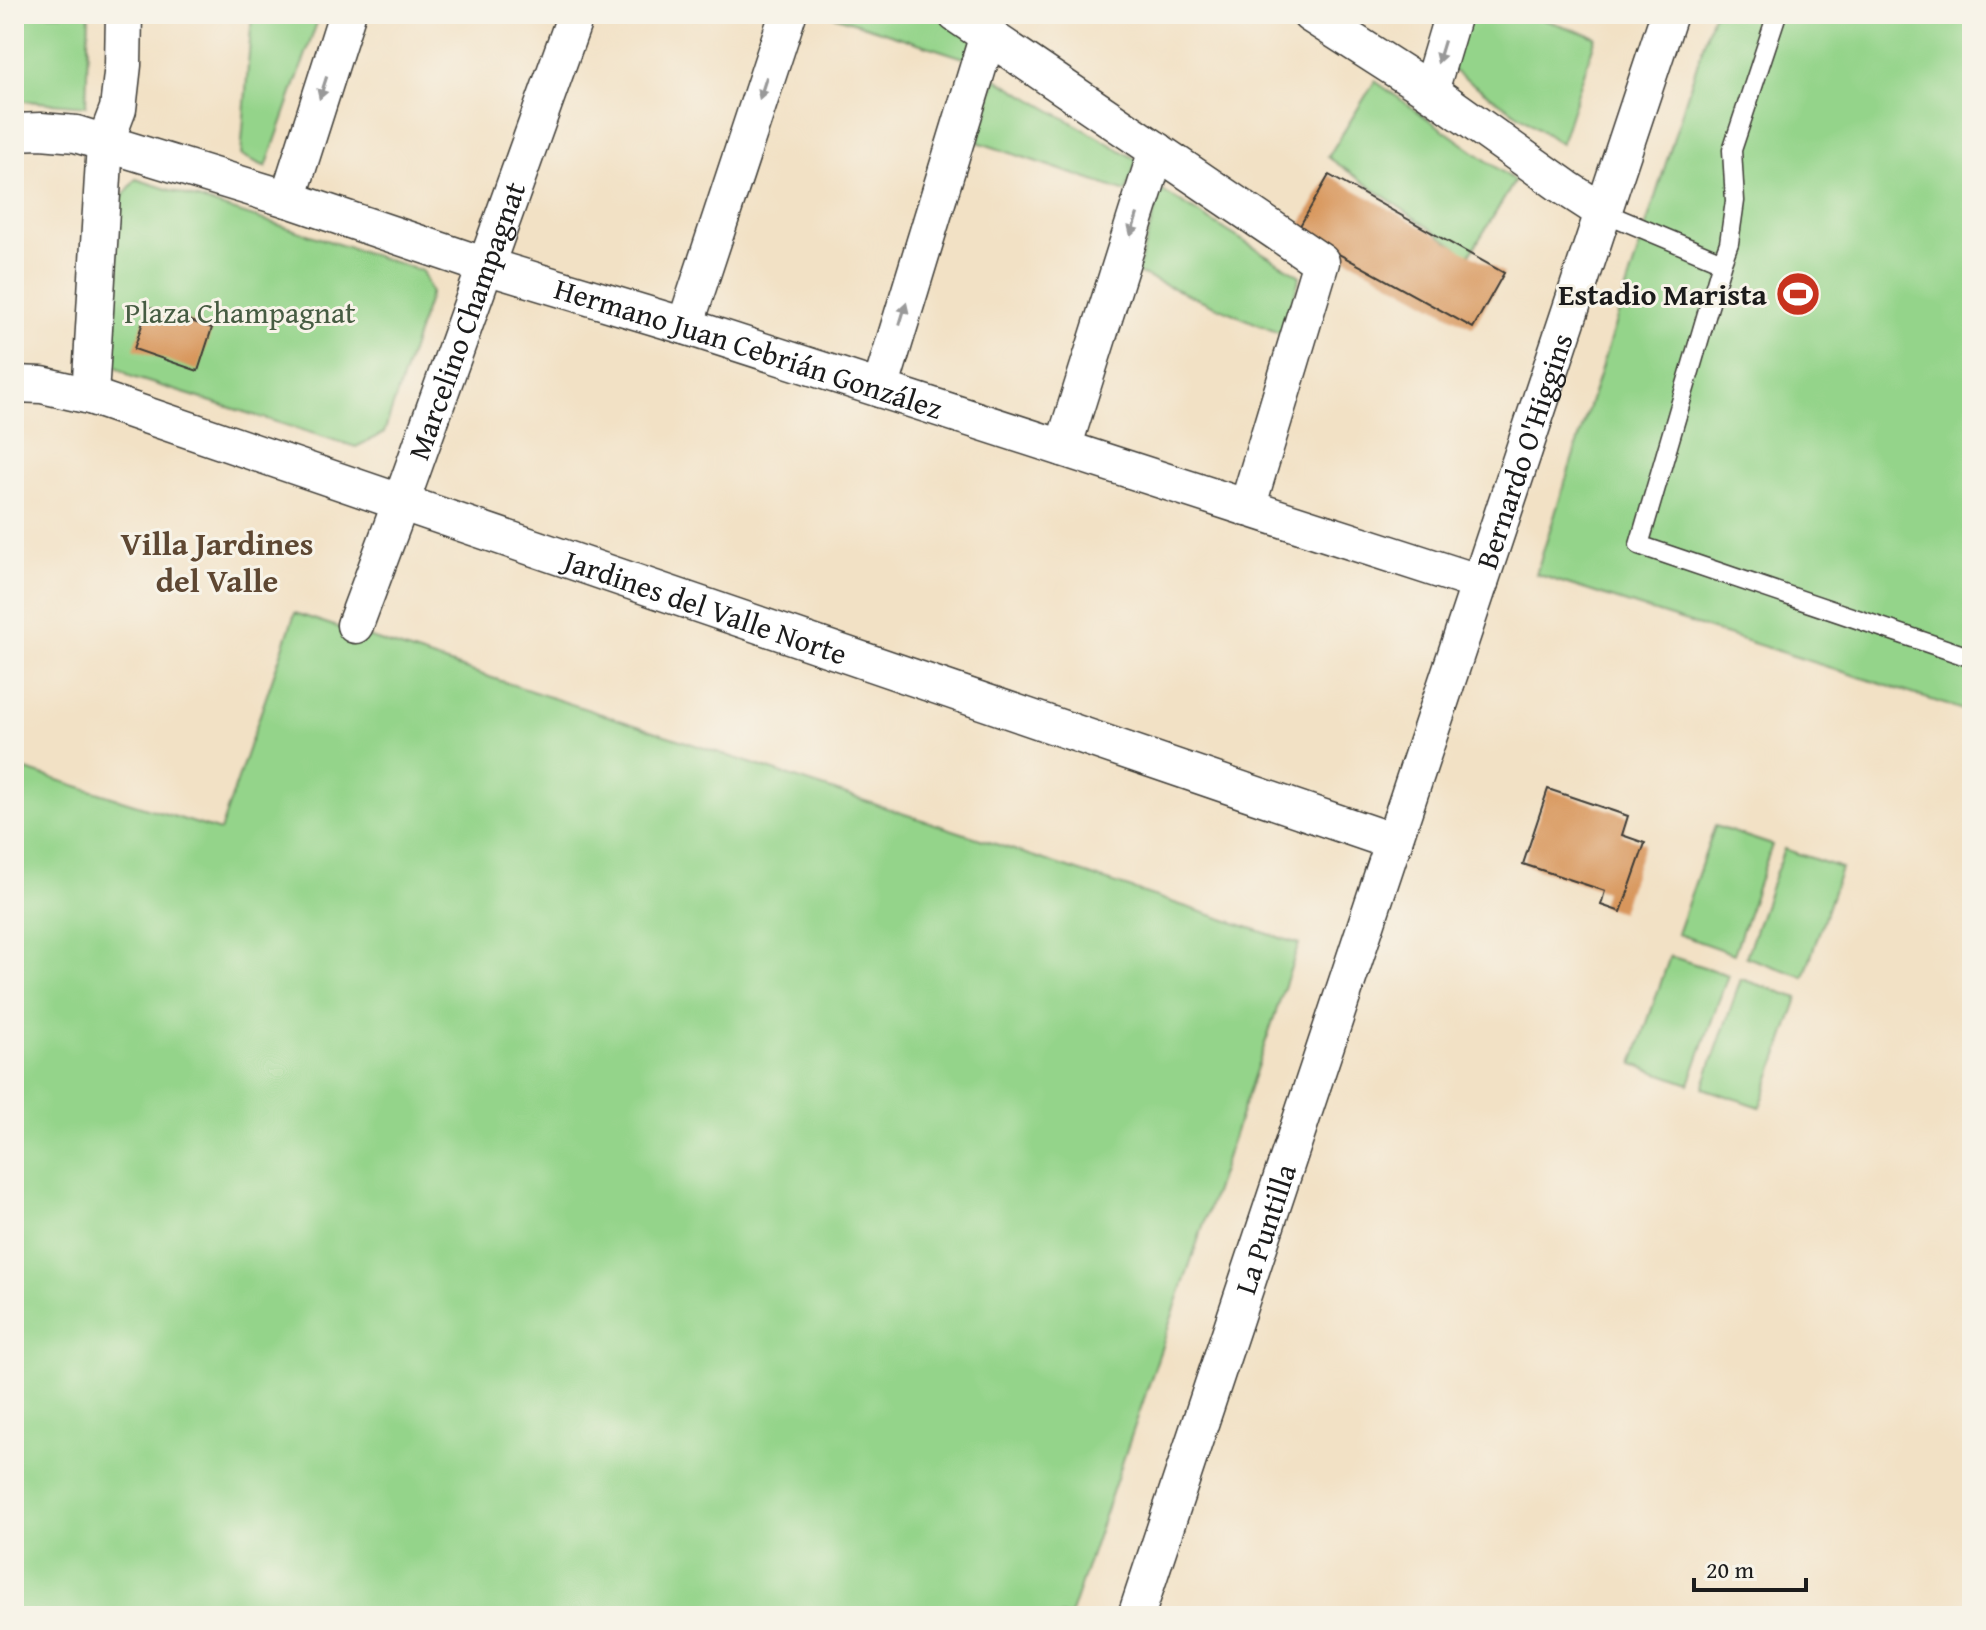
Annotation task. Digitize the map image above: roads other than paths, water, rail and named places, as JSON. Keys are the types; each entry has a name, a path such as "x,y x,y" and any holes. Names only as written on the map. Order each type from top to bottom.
{"street":[{"path":"90,396 105,143 118,109 124,14"},
{"path":"288,199 347,14"},
{"name":"Marcelino Champagnat","path":"355,625 576,14"},
{"path":"685,326 788,14"},
{"path":"956,14 1321,262 1247,508"},
{"path":"1310,14 1430,91 1603,212"},
{"path":"1430,91 1453,14"},
{"name":"Bernardo O'Higgins","path":"1394,842 1669,14"},
{"path":"880,389 988,35"},
{"name":"Hermano Juan Cebrián González","path":"14,132 76,134 288,199 486,266 685,326 1480,583"},
{"path":"1063,448 1157,150"},
{"name":"Jardines del Valle Norte","path":"14,384 42,385 90,396 1394,842"},
{"name":"La Puntilla","path":"1136,1616 1394,842"}],"lane":[{"path":"1777,14 1732,150 1735,201 1729,243 1639,545 1972,658"},
{"path":"1603,212 1722,262"}],"place":[{"name":"Estadio Marista","path":"1798,294"}],"district":[{"name":"Villa Jardines del Valle","path":"217,562"}],"park label":[{"name":"Plaza Champagnat","path":"240,312"}]}
